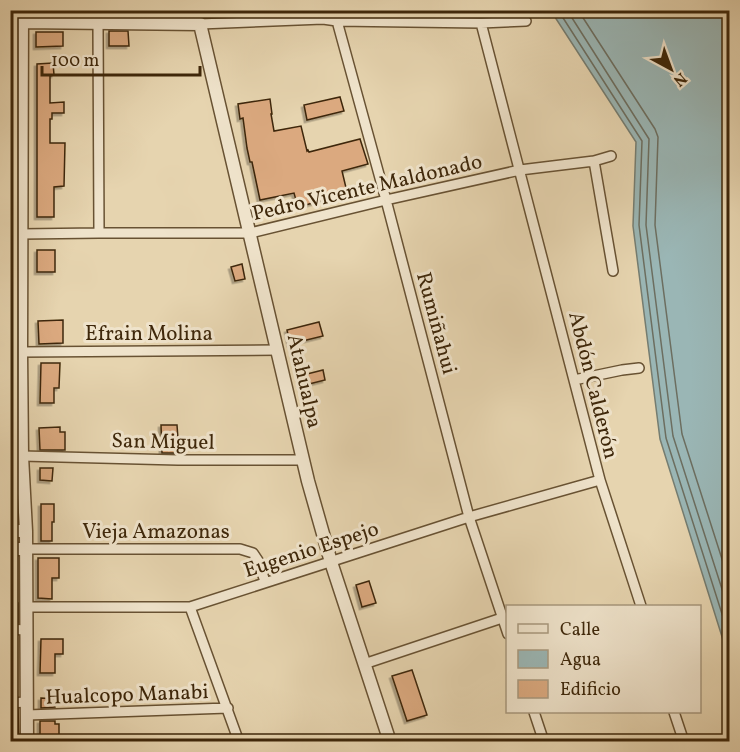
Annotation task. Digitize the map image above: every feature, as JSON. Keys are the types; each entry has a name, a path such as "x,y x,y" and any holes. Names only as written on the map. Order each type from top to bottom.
{"street":[{"path":"432,10 432,21"},
{"path":"27,741 26,531 22,456 21,352 14,234 16,48 22,16 98,24 182,17 200,24 323,15 337,21 526,21"},
{"name":"Rumiñahui","path":"337,21 469,517 506,631"},
{"name":"Abdón Calderón","path":"481,22 600,480 641,605"},
{"path":"98,24 99,232"},
{"name":"Atahualpa","path":"200,24 303,460 331,562 390,741"},
{"name":"Pedro Vicente Maldonado","path":"14,234 249,233 520,170 611,156"},
{"path":"594,160 613,270"},
{"name":"Efrain Molina","path":"21,352 278,351"},
{"path":"574,380 639,368"},
{"name":"San Miguel","path":"22,456 303,460"},
{"name":"Eugenio Espejo","path":"26,607 190,607 469,517 600,480"},
{"path":"10,531 26,531"},
{"path":"10,549 26,549"},
{"name":"Vieja Amazonas","path":"26,549 240,549 253,553 259,562 265,582"},
{"path":"190,607 239,741"},
{"path":"364,664 502,618"},
{"path":"10,629 25,630"},
{"name":"Hualcopo Manabi","path":"10,703 27,709 228,708"},
{"path":"535,713 544,741"},
{"path":"675,713 684,741"}],"water":[{"path":"551,11 729,11 729,659 660,439 633,226 636,142"}],"building":[{"path":"109,31 128,31 129,46 109,46"},
{"path":"36,32 63,32 63,46 36,47"},
{"path":"53,63 54,75 50,76 50,103 64,102 64,113 52,113 50,143 65,143 64,186 54,187 54,217 37,217 37,64"},
{"path":"340,97 344,111 307,120 304,105"},
{"path":"270,99 274,131 301,126 309,152 360,139 368,164 342,171 347,192 323,197 324,200 298,207 294,193 260,200 238,104"},
{"path":"37,250 55,250 55,272 37,272"},
{"path":"242,264 245,279 235,281 231,267"},
{"path":"63,320 63,343 39,344 38,321"},
{"path":"319,322 323,336 290,344 287,330"},
{"path":"41,363 60,363 59,388 54,388 54,403 40,403"},
{"path":"323,370 325,380 301,386 299,376"},
{"path":"161,425 177,425 179,453 162,453"},
{"path":"60,427 60,432 65,432 65,450 40,450 39,428"},
{"path":"40,468 53,468 52,481 40,480"},
{"path":"41,504 54,504 52,541 41,541"},
{"path":"38,558 59,558 59,578 52,578 52,599 38,598"},
{"path":"369,581 376,603 362,607 356,585"},
{"path":"10,603 18,603 18,623 10,622"},
{"path":"41,639 63,639 63,654 55,654 55,673 40,673"},
{"path":"412,670 427,715 407,721 392,676"},
{"path":"41,698 55,699 55,707 41,708"},
{"path":"18,709 19,741 10,741 10,710"},
{"path":"40,721 55,721 55,724 59,724 59,741 40,741"}]}
